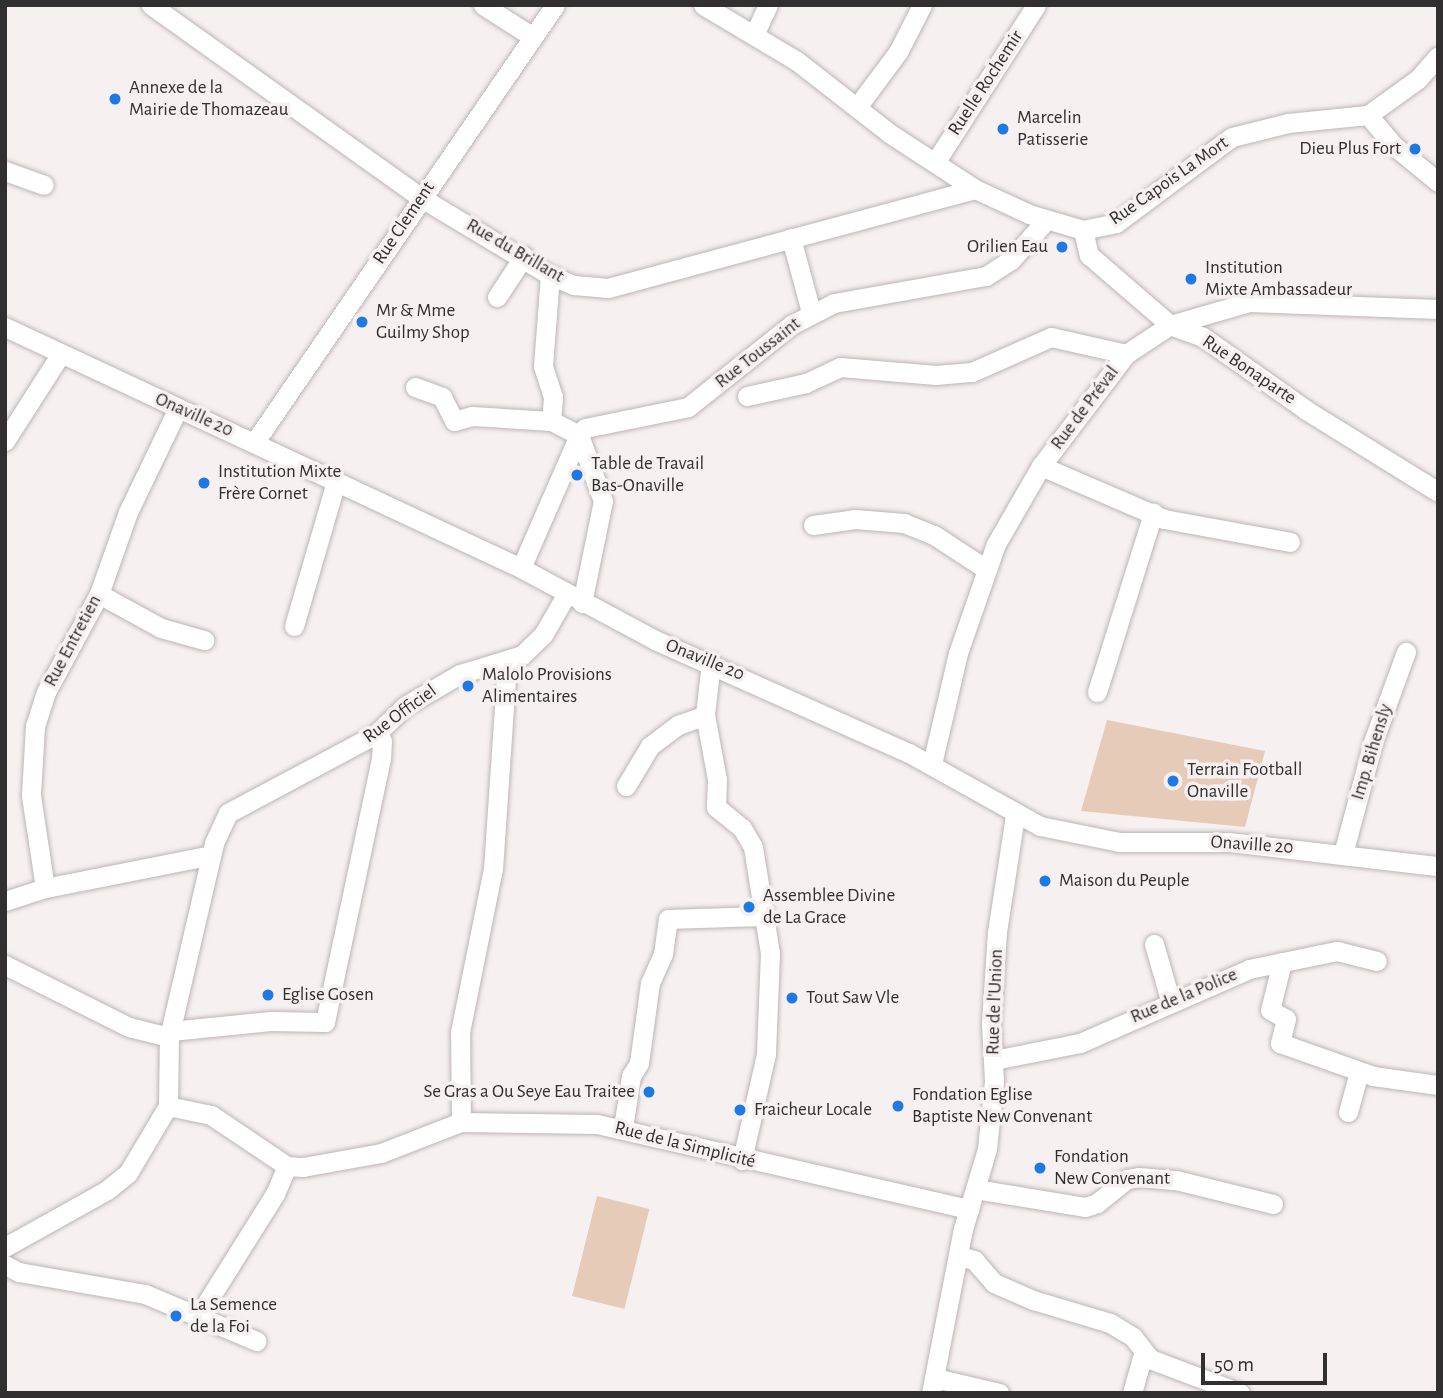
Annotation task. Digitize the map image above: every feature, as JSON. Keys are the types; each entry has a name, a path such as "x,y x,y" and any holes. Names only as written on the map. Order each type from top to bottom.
{"street":[{"path":"484,5 533,37"},
{"name":"Rue Clement","path":"254,443 420,197 555,5"},
{"path":"703,5 754,35 975,189 1046,220"},
{"path":"754,35 768,5"},
{"path":"858,107 898,52 922,5"},
{"name":"Ruelle Rochemir","path":"936,161 1036,5"},
{"name":"Rue du Brillant","path":"164,9 420,197 524,256 550,275 573,285 608,288 975,189"},
{"path":"1438,56 1418,79 1368,115 1394,145 1438,182"},
{"name":"Rue Capois La Mort","path":"1046,220 1083,230 1116,223 1232,137 1288,123 1368,115"},
{"path":"5,171 44,185"},
{"name":"Rue Toussaint","path":"579,435 600,423 688,407 811,312 858,297 986,276 1011,260 1046,220"},
{"name":"Rue Bonaparte","path":"1083,230 1089,255 1170,325 1203,337 1306,410 1438,492"},
{"path":"791,238 811,312"},
{"path":"497,297 524,256"},
{"path":"550,275 543,366 552,397 551,421"},
{"name":"Rue de Préval","path":"932,764 958,653 986,569 1041,466 1126,354 1170,325 1212,310 1270,299 1436,305"},
{"name":"Onaville 20","path":"5,327 521,568 574,599 932,764 1015,816 1040,826 1119,842 1229,842 1438,866"},
{"path":"747,396 806,383 840,367 936,375 972,372 1051,337 1126,354"},
{"path":"5,441 60,355"},
{"path":"415,387 442,397 454,421 472,416 551,421 579,435 521,568"},
{"name":"Rue Entretien","path":"45,888 31,795 35,726 46,692 99,594 128,512 178,408"},
{"name":"Rue Officiel","path":"211,855 220,826 228,813 376,734 405,706 460,674 507,663 543,635 574,599 603,501 579,435"},
{"path":"1041,466 1183,524 1290,542"},
{"path":"294,626 336,481"},
{"path":"1097,692 1153,513"},
{"path":"813,525 855,519 904,523 934,535 986,569"},
{"path":"99,594 161,628 204,640"},
{"name":"Imp. Bihensly","path":"1343,854 1373,742 1406,652"},
{"path":"711,662 705,715 717,779 716,807 743,828 753,847 770,953 766,1054 742,1160"},
{"path":"461,1122 460,1032 493,869 507,663"},
{"path":"626,786 650,746 678,724 705,715"},
{"path":"5,965 129,1027 170,1034 271,1021 325,1023 381,759 382,741 376,734"},
{"name":"Rue de l'Union","path":"933,1385 969,1209 987,1149 998,932 1015,816"},
{"path":"5,901 45,888 211,855 170,1034 168,1106 128,1173 6,1252 19,1272 136,1292 199,1315 256,1341"},
{"path":"623,1128 631,1076 639,1063 650,983 663,954 668,919 762,916"},
{"path":"1154,944 1171,1003"},
{"name":"Rue de la Police","path":"993,1060 1070,1046 1250,969 1337,951 1377,961"},
{"path":"1282,962 1270,1010 1286,1019 1280,1043 1359,1072 1438,1085"},
{"path":"1348,1112 1359,1072"},
{"path":"168,1106 212,1115 287,1166 275,1194 199,1315"},
{"name":"Rue de la Simplicité","path":"287,1166 303,1167 381,1153 461,1122 500,1120 623,1128 742,1160 969,1209"},
{"path":"975,1189 1084,1207 1097,1203 1127,1179 1139,1177 1176,1180 1273,1205"},
{"path":"959,1256 974,1260 994,1283 1032,1300 1110,1322 1133,1337 1143,1354 1240,1393"},
{"path":"1132,1393 1143,1354"},
{"path":"933,1385 999,1393"}],"shaded area":[{"name":"Terrain Football Onaville","path":"1107,720 1265,751 1245,827 1081,811"},
{"path":"597,1196 649,1209 624,1309 572,1296"}],"place":[{"name":"Annexe de la Mairie de Thomazeau","path":"115,99"},
{"name":"Marcelin Patisserie","path":"1003,129"},
{"name":"Dieu Plus Fort","path":"1415,149"},
{"name":"Orilien Eau","path":"1062,247"},
{"name":"Institution Mixte Ambassadeur","path":"1191,279"},
{"name":"Mr & Mme Guilmy Shop","path":"362,322"},
{"name":"Table de Travail Bas-Onaville","path":"577,475"},
{"name":"Institution Mixte Frère Cornet","path":"204,483"},
{"name":"Malolo Provisions Alimentaires","path":"468,686"},
{"name":"Terrain Football Onaville","path":"1173,781"},
{"name":"Maison du Peuple","path":"1045,881"},
{"name":"Assemblee Divine de La Grace","path":"749,907"},
{"name":"Eglise Gosen","path":"268,995"},
{"name":"Tout Saw Vle","path":"792,998"},
{"name":"Se Gras a Ou Seye Eau Traitee","path":"649,1092"},
{"name":"Fondation Eglise Baptiste New Convenant","path":"898,1106"},
{"name":"Fraicheur Locale","path":"740,1110"},
{"name":"Fondation New Convenant","path":"1040,1168"},
{"name":"La Semence de la Foi","path":"176,1316"}]}
